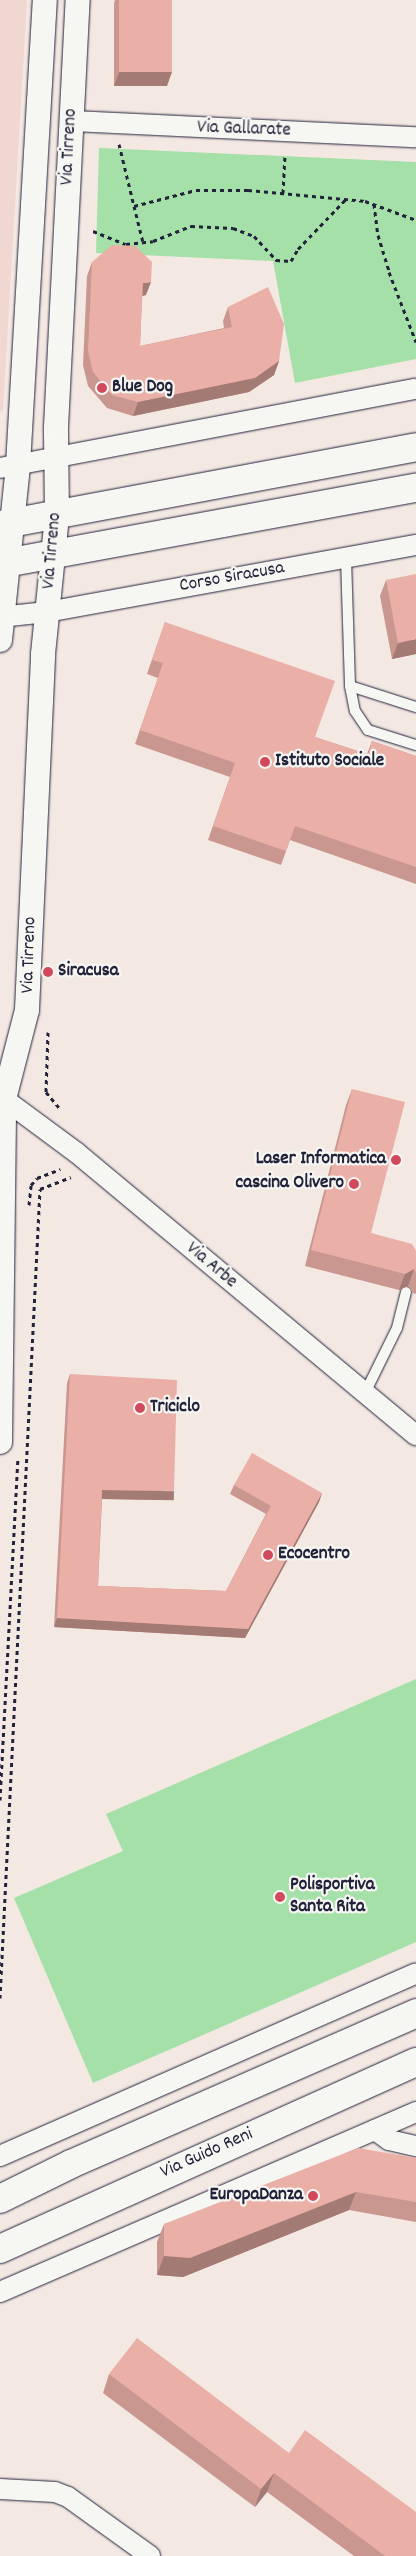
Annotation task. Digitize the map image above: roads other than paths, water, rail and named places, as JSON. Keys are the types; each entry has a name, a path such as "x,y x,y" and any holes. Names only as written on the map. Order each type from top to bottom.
{"main road":[{"path":"7,524 416,447"},
{"path":"5,563 416,488"},
{"path":"0,2200 72,2164 416,2013"},
{"name":"Via Guido Reni","path":"0,2250 86,2208 416,2062"}],"street":[{"name":"Via Tirreno","path":"1,624 9,467 45,0"},
{"name":"Via Tirreno","path":"9,1445 2,1088 28,1010 47,612 57,515 56,458 78,0"},
{"name":"Via Gallarate","path":"72,121 115,126 416,137"},
{"path":"9,467 416,389"},
{"name":"Corso Siracusa","path":"1,624 47,612 416,545"},
{"name":"Via Arbe","path":"2,1088 77,1153 416,1435"},
{"path":"0,2156 416,1973"},
{"path":"0,2292 416,2112"},
{"path":"375,2130 389,2140 416,2146"},
{"path":"0,2489 54,2492 68,2497 150,2556"}],"lane":[{"path":"346,558 350,686 355,711 368,730 416,745"},
{"path":"350,686 416,707"},
{"path":"365,1393 397,1328 406,1292"}],"place":[{"name":"Blue Dog","path":"102,388"},
{"name":"Istituto Sociale","path":"265,762"},
{"name":"Siracusa","path":"48,972"},
{"name":"Laser Informatica","path":"396,1160"},
{"name":"cascina Olivero","path":"354,1184"},
{"name":"Triciclo","path":"140,1408"},
{"name":"Ecocentro","path":"268,1555"},
{"name":"Polisportiva Santa Rita","path":"280,1897"},
{"name":"EuropaDanza","path":"313,2196"}]}
